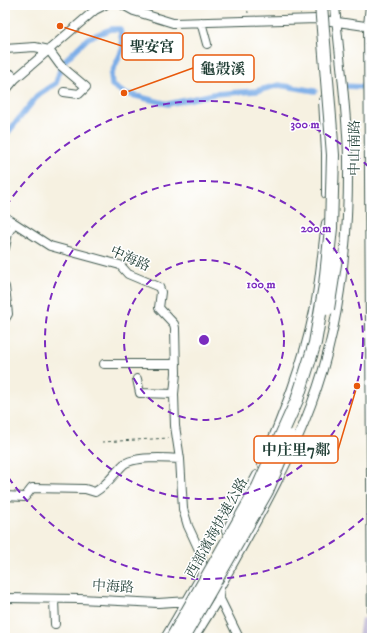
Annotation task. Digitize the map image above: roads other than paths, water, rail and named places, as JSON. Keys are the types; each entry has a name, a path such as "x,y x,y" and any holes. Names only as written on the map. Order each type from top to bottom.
{"highway":[{"name":"西部濱海快速公路","path":"172,638 258,487 297,400 315,343 325,285 332,228 333,162 321,5"},
{"name":"西部濱海快速公路","path":"183,638 267,491 304,403 321,343 333,288 339,228 341,155 328,5"}],"street":[{"path":"5,91 15,79 95,10 105,5"},
{"path":"123,5 169,23 317,19 370,26"},
{"path":"165,638 255,481 282,418 301,360 314,311 326,222 326,153 316,5"},
{"path":"194,638 220,596 219,589 274,491 308,412 330,343 341,287 347,230 348,157 335,5"},
{"name":"中山南路","path":"370,5 368,91 372,626"},
{"path":"200,22 207,44"},
{"path":"5,49 35,47 49,50 60,65 86,87 79,94 64,92"},
{"path":"5,77 11,74 15,79"},
{"name":"中海路","path":"5,218 50,246 120,265 128,274 159,287 161,292 159,308 171,320 175,328 176,364 174,394 183,509 188,526 201,554 203,572 220,596 239,638"},
{"path":"5,248 8,233 14,223"},
{"path":"5,290 8,314 5,318"},
{"path":"104,364 176,364"},
{"path":"138,379 140,393 174,394"},
{"path":"5,496 25,496 32,488 85,489 95,492 103,488 123,464 151,458 180,459"},
{"name":"中海路","path":"5,598 54,600 80,598 185,602 220,596"},
{"path":"54,600 55,624"}],"waterway":[{"path":"5,136 39,94 56,83 62,63 88,38 111,29 120,29 123,48 111,75 112,85 124,93 168,104 214,94 256,91 279,85 315,91"},
{"path":"346,86 363,87"}],"place":[{"name":"聖安宮","path":"60,26"},
{"name":"龜殼溪","path":"124,93"},
{"name":"中庄里7鄰","path":"357,386"}]}
